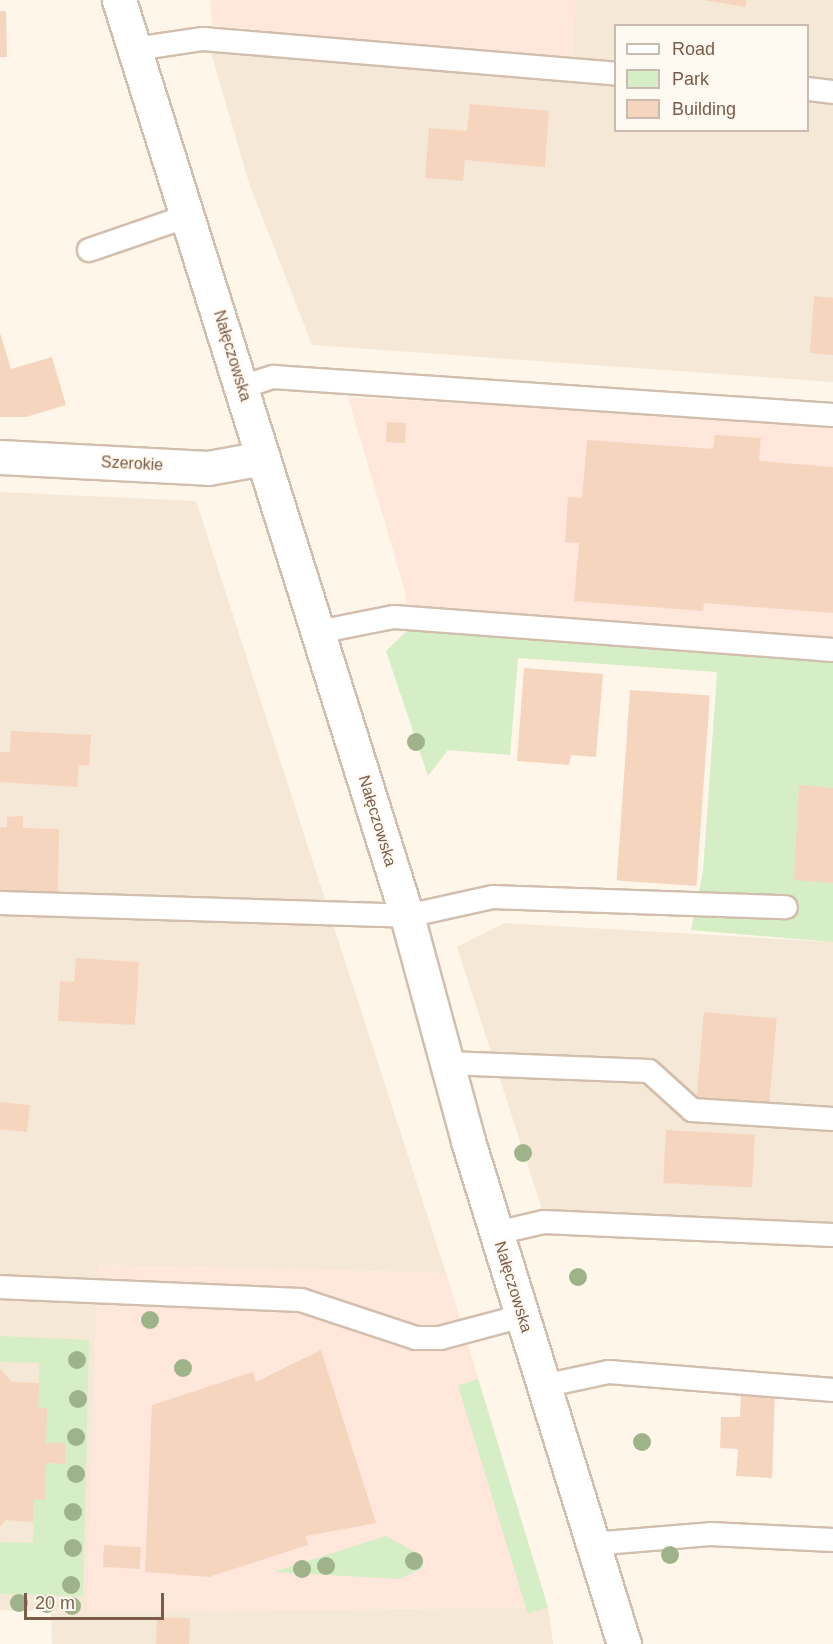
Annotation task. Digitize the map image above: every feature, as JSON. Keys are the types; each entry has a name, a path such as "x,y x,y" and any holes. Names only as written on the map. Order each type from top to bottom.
{"main road":[{"name":"Nałęczowska","path":"119,0 407,916 496,1233 624,1644"},
{"name":"Szerokie","path":"0,457 208,468 263,458"}],"lane":[{"path":"135,49 203,39 614,74"},
{"path":"809,90 833,92"},
{"path":"89,250 188,216"},
{"path":"242,387 273,377 833,415"},
{"path":"318,632 394,617 833,650"},
{"path":"0,903 407,916 504,897 786,908"},
{"path":"447,1063 650,1071 692,1110 833,1119"},
{"path":"496,1233 544,1222 833,1235"},
{"path":"0,1287 301,1300 416,1338 440,1338 522,1316"},
{"path":"543,1386 609,1372 833,1390"},
{"path":"592,1544 710,1534 833,1540"}],"shaded area":[{"path":"210,0 575,0 572,63 212,25"},
{"path":"575,0 833,0 833,81 809,79 809,24 614,24 614,66 572,63"},
{"path":"210,49 614,84 614,132 809,132 809,100 833,102 833,382 312,345 249,183"},
{"path":"348,397 833,423 833,650 408,619 405,591"},
{"path":"0,492 196,501 446,1273 98,1265 87,1612 548,1607 553,1644 52,1644 51,1613 66,1612 0,1610"},
{"path":"505,923 833,942 833,1231 543,1212 457,947"},
{"path":"98,1265 446,1273 548,1607 87,1612"}],"green space":[{"path":"409,629 833,658 833,942 691,930 703,872 717,672 518,658 510,755 448,750 428,776 386,651"},
{"path":"0,1336 89,1340 83,1596 0,1594 0,1542 33,1543 34,1499 45,1500 46,1463 65,1464 66,1444 46,1443 47,1408 38,1408 39,1363 0,1362"},
{"path":"478,1379 548,1608 528,1614 458,1385"},
{"path":"386,1536 421,1555 423,1568 400,1579 273,1572"}],"building":[{"path":"703,0 746,0 746,7"},
{"path":"0,11 6,11 7,57 0,57"},
{"path":"470,104 549,111 545,167 465,160 463,181 425,178 429,128 467,131"},
{"path":"814,296 833,298 833,355 810,353"},
{"path":"0,333 11,369 52,357 66,405 26,417 0,417"},
{"path":"387,422 406,423 405,443 386,442"},
{"path":"715,435 761,438 759,461 833,467 833,613 704,603 703,611 574,601 579,543 565,542 568,497 582,498 587,440 713,449"},
{"path":"524,668 603,674 596,757 571,755 569,765 517,761"},
{"path":"630,690 710,696 696,886 617,881"},
{"path":"11,731 91,735 89,766 79,765 77,787 0,782 0,752 10,752"},
{"path":"799,785 833,788 833,883 794,880"},
{"path":"23,816 23,828 59,829 58,893 0,891 0,827 7,827 7,817"},
{"path":"76,958 139,962 135,1025 58,1021 60,981 74,982"},
{"path":"704,1012 777,1018 769,1108 696,1102"},
{"path":"0,1102 30,1105 27,1132 0,1129"},
{"path":"666,1130 755,1135 752,1188 663,1183"},
{"path":"321,1350 376,1523 306,1536 308,1545 209,1577 145,1572 152,1405 253,1372 256,1382"},
{"path":"0,1368 12,1382 39,1383 38,1408 47,1408 46,1443 66,1443 65,1464 46,1463 45,1500 34,1499 33,1522 6,1520 0,1527"},
{"path":"741,1392 775,1393 772,1478 736,1476 738,1449 720,1448 721,1417 740,1417"},
{"path":"104,1545 141,1547 140,1569 103,1567"},
{"path":"157,1617 190,1618 189,1644 156,1644"}]}
